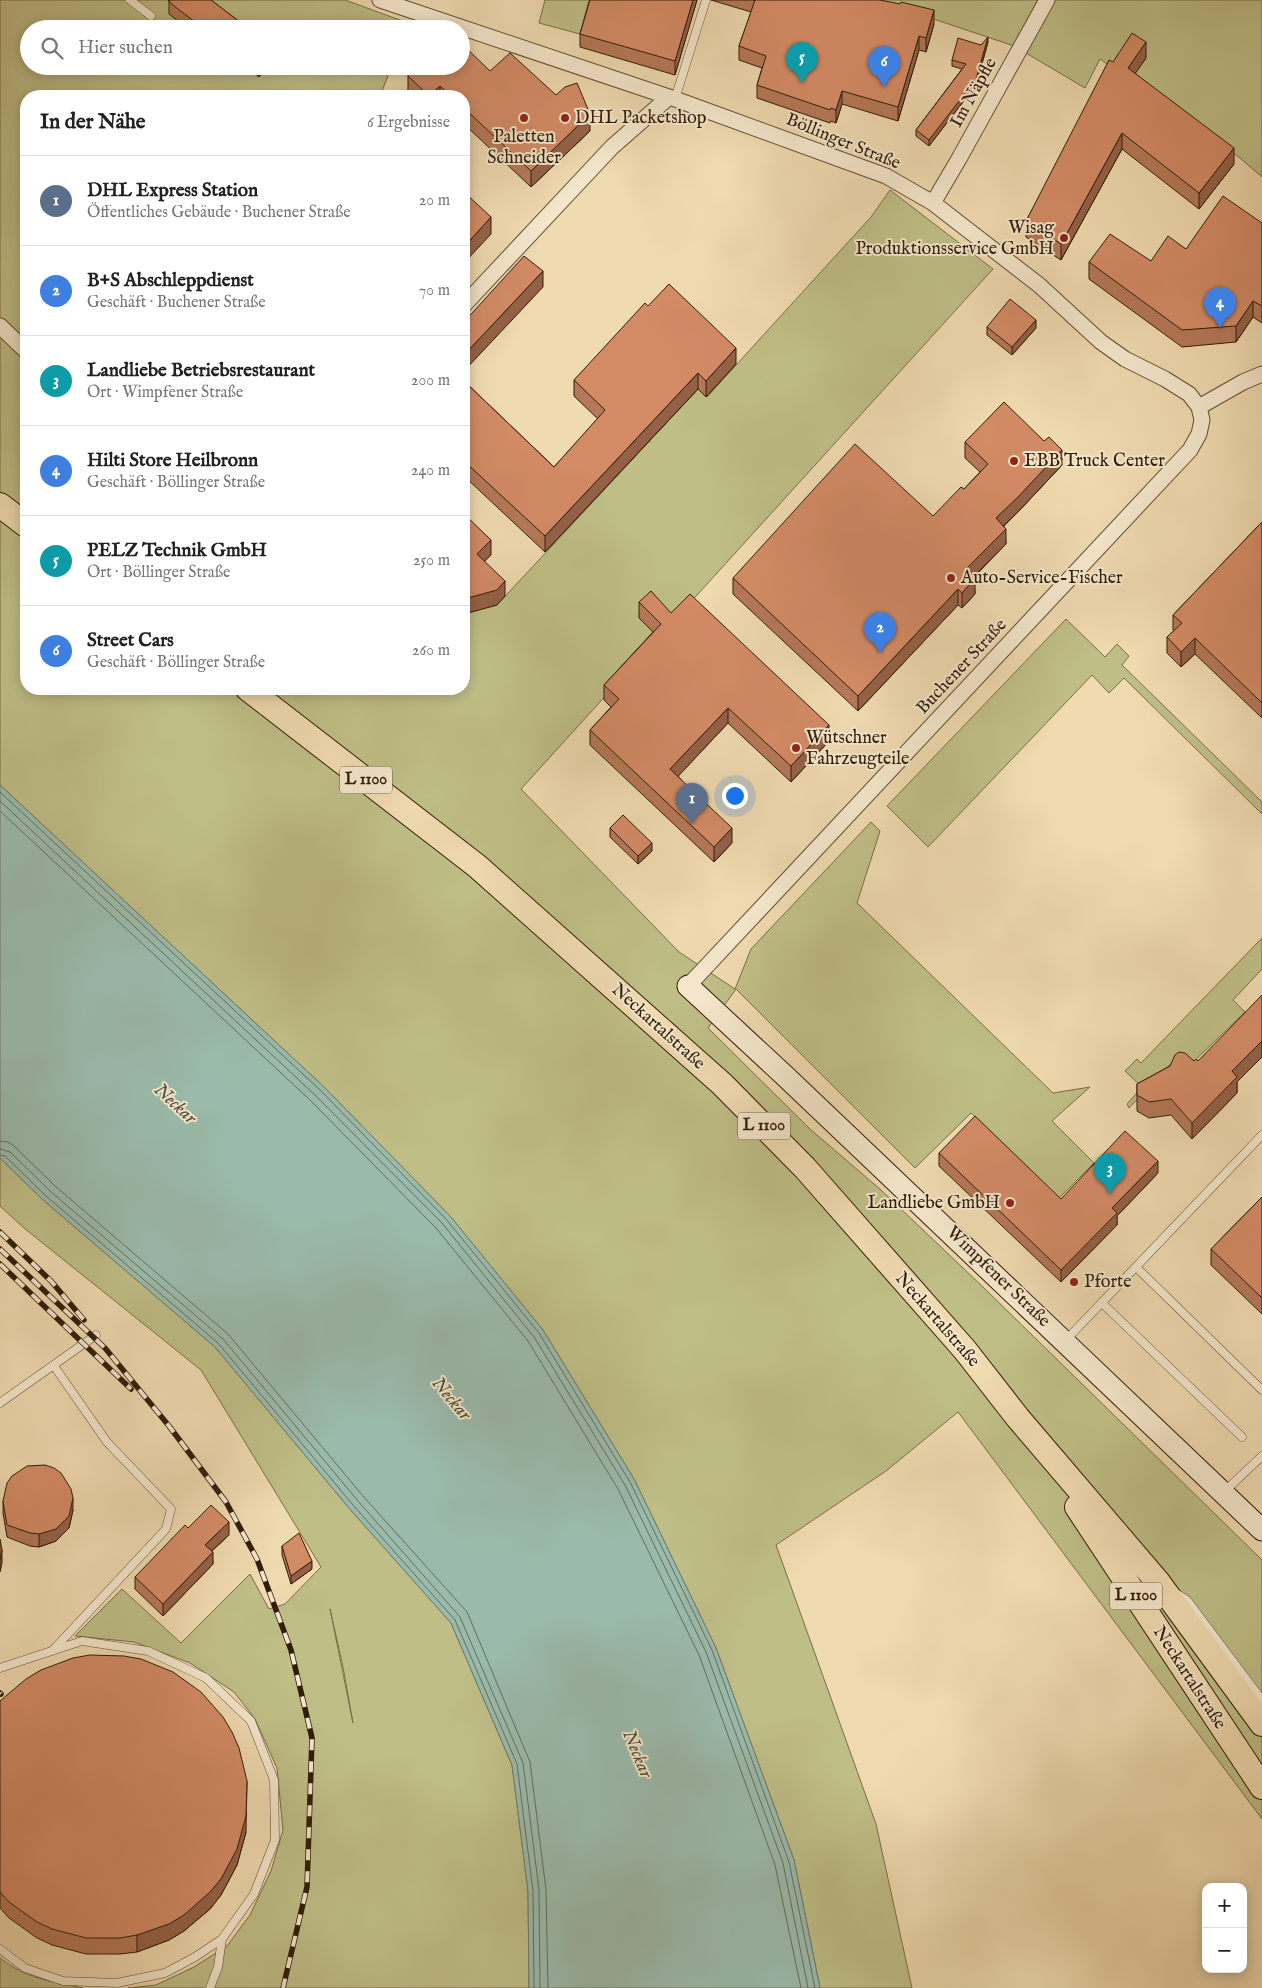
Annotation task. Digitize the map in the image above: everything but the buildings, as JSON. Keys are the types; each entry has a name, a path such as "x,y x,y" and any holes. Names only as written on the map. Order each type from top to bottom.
{"main road":[{"path":"0,506 20,521"},
{"name":"Neckartalstraße","path":"256,695 477,866 722,1084 811,1175 965,1350 1018,1418 1158,1582 1262,1724"},
{"name":"Neckartalstraße","path":"1018,1418 1262,1787"}],"street":[{"name":"Böllinger Straße","path":"380,0 440,20"},
{"name":"Im Näpfle","path":"933,203 1047,0"},
{"name":"Böllinger Straße","path":"470,30 672,98 886,176 933,203 1039,285 1101,342 1125,359 1165,379 1189,394 1199,407"},
{"path":"470,299 612,147 672,98"},
{"path":"0,326 20,344"},
{"path":"1199,407 1243,382 1262,374"},
{"name":"Buchener Straße","path":"688,986 1168,475 1190,450 1199,434 1202,420 1199,407"},
{"name":"Wimpfener Straße","path":"688,986 792,1082 1262,1530"}],"lane":[{"path":"130,0 151,16"},
{"path":"672,98 706,0"},
{"path":"1065,1341 1262,1135"},
{"path":"1136,1267 1262,1390"},
{"path":"1102,1303 1242,1437"},
{"path":"0,1403 96,1335"},
{"path":"52,1651 166,1529 171,1509 106,1442 54,1366"},
{"path":"1224,1492 1262,1456"},
{"path":"1158,1582 1187,1600 1262,1700"},
{"path":"0,1668 82,1641 148,1651 206,1678 251,1721 274,1780 275,1840 254,1894 222,1939 196,1957 164,1973 117,1983 63,1980 25,1968 0,1949"},
{"path":"210,1988 218,1967 222,1939"}],"shaded area":[{"path":"0,0 345,0 400,20 20,20 20,75 388,75 382,90 20,90 20,695 470,695 470,612 497,605 698,389 707,397 871,217 890,190 993,269 521,789 679,952 735,989 751,949 871,822 880,831 857,903 1053,1093 1090,1087 1052,1121 1094,1163 1059,1198 971,1113 915,1168 736,989 708,1028 810,1129 881,1190 984,1288 1262,1560 1262,1819 958,1412 886,1471 776,1545 876,1824 912,1988 820,1988 794,1860 716,1648 634,1479 543,1330 450,1216 323,1086 0,785"},
{"path":"545,0 589,0 580,34 539,23"},
{"path":"877,0 1038,0 1014,46"},
{"path":"1054,0 1262,0 1262,177 1240,158 1100,59 1085,88 1026,53"},
{"path":"1066,619 1105,657 1117,644 1129,656 1122,665 1262,802 1262,814 1124,678 1109,693 1092,675 928,847 887,806"},
{"path":"1262,938 1262,969 1233,1000 1245,1012 1189,1066 1177,1057 1129,1108 1127,1104 1142,1087 1125,1071 1137,1059 1141,1063"},
{"path":"0,1158 42,1199 215,1347 349,1508 451,1623 512,1765 528,1891 529,1988 128,1988 156,1985 194,1967 227,1946 250,1915 271,1871 283,1830 277,1768 255,1719 234,1692 190,1663 134,1642 75,1636 122,1589 181,1643 250,1574 269,1609 285,1604 321,1567 201,1370 24,1228 0,1206","holes":["330,1609 343,1667 353,1723"]},
{"path":"0,1958 29,1975 83,1988 0,1988"}],"water":[{"name":"Neckar","path":"0,785 323,1086 450,1216 543,1330 634,1479 716,1648 794,1860 820,1988 529,1988 528,1891 512,1765 451,1623 349,1508 215,1347 42,1199 0,1158"}],"railway":[{"path":"0,1232 51,1281 84,1320"},
{"path":"0,1249 105,1348 169,1426 226,1502 257,1559 291,1650 312,1738 307,1887 283,1988"},
{"path":"0,1264 131,1389"}],"place":[{"name":"PELZ Technik GmbH","path":"802,83"},
{"name":"Street Cars","path":"884,87"},
{"name":"Paletten Schneider","path":"524,118"},
{"name":"DHL Packetshop","path":"565,118"},
{"name":"Wisag Produktionsservice GmbH","path":"1064,238"},
{"name":"Hilti Store Heilbronn","path":"1220,328"},
{"name":"EBB Truck Center","path":"1014,461"},
{"name":"Auto-Service-Fischer","path":"951,578"},
{"name":"B+S Abschleppdienst","path":"880,653"},
{"name":"Wütschner Fahrzeugteile","path":"796,748"},
{"name":"DHL Express Station","path":"692,824"},
{"name":"Landliebe Betriebsrestaurant","path":"1110,1194"},
{"name":"Landliebe GmbH","path":"1010,1203"},
{"name":"Pforte","path":"1074,1282"}]}
